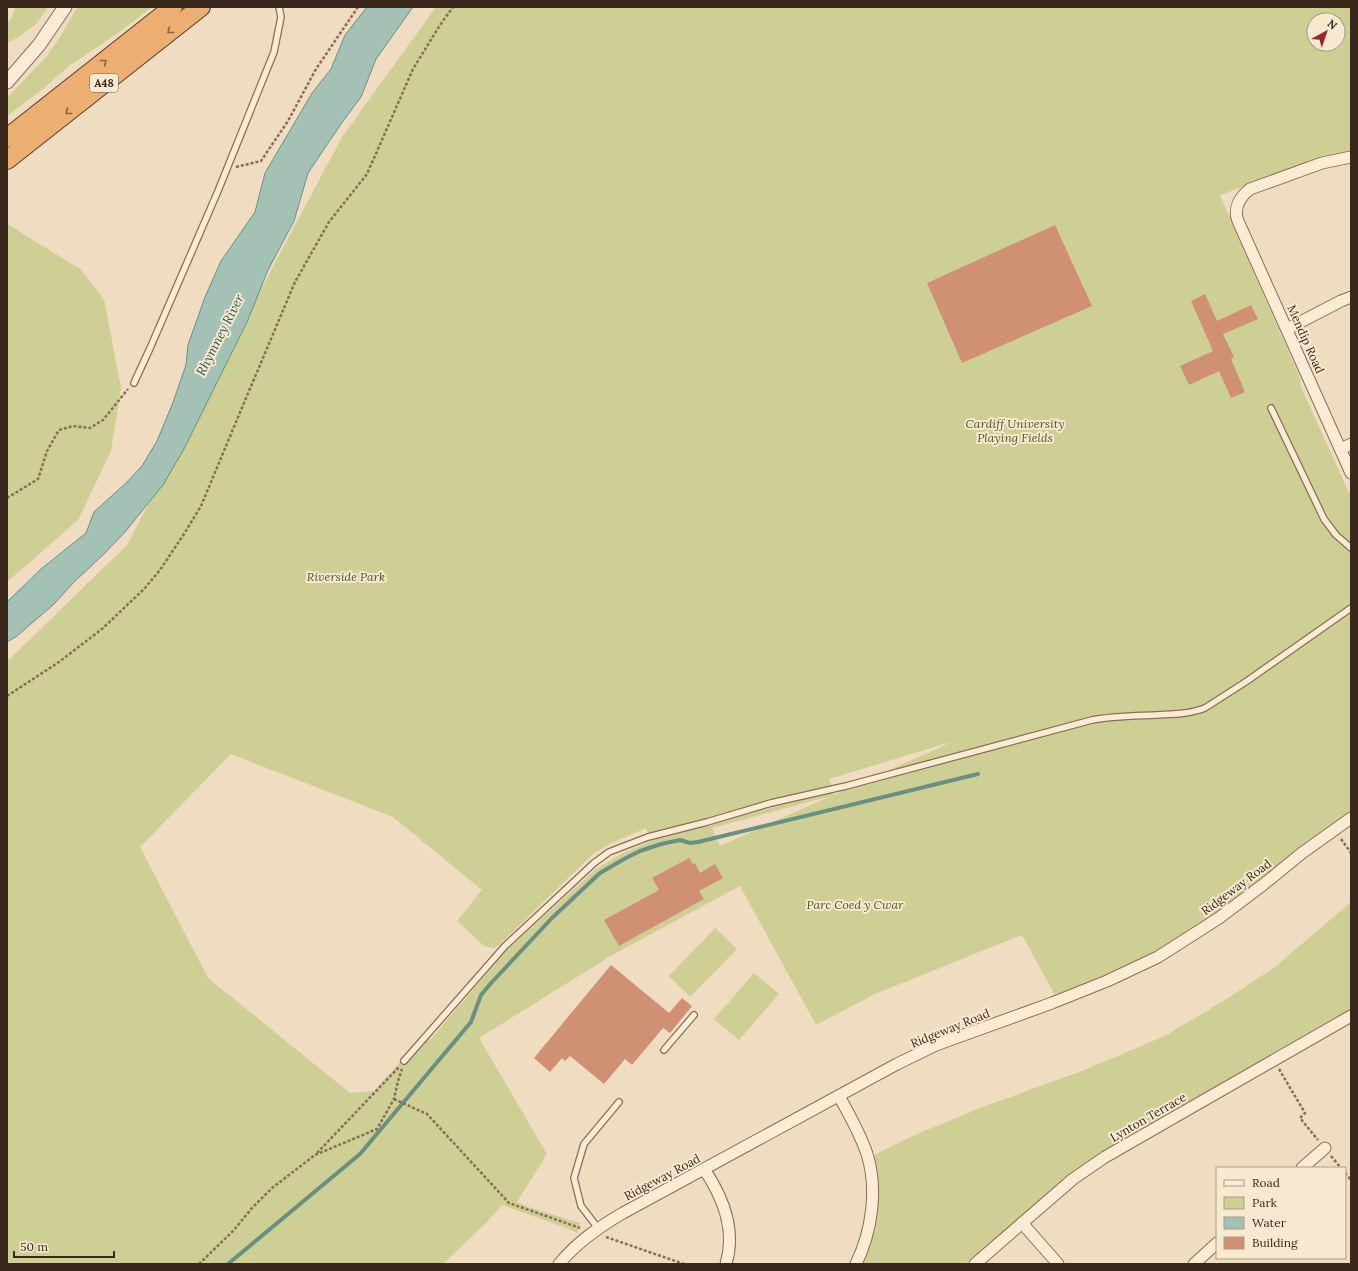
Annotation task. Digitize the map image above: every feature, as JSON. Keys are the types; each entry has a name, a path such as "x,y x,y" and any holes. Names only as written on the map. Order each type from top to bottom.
{"highway":[{"name":"A48","path":"7,138 173,7"},
{"name":"A48","path":"7,160 201,7"}],"street":[{"path":"7,82 39,45 65,7"},
{"name":"Mendip Road","path":"1351,157 1322,163 1250,189 1243,194 1237,204 1236,216 1287,329 1346,446 1351,473"},
{"path":"1287,329 1351,298"},
{"name":"Ridgeway Road","path":"559,1264 576,1246 595,1230 634,1207 897,1064 936,1045 1107,981 1158,957 1219,918 1302,853 1351,818"},
{"name":"Lynton Terrace","path":"975,1264 1073,1179 1105,1157 1351,1016"},
{"path":"839,1096 867,1154 871,1182 872,1203 870,1220 863,1247 856,1264"},
{"path":"1303,1167 1325,1148"},
{"path":"704,1169 716,1188 726,1212 729,1240 726,1264"},
{"path":"1022,1223 1058,1264"},
{"path":"1194,1264 1216,1244"}],"lane":[{"path":"134,383 226,170 274,52 281,17 279,7"},
{"path":"1271,408 1324,520 1336,535 1351,548"},
{"path":"404,1061 505,946 578,878 609,852 648,837 707,822 771,803 846,786 1092,720 1120,716 1175,714 1198,711 1247,681 1351,608"},
{"path":"664,1050 694,1015"},
{"path":"595,1230 581,1206 574,1178 584,1144 619,1102"}],"path":[{"path":"226,170 261,161 288,121 316,69 358,7"},
{"path":"7,696 59,662 102,629 144,588 160,570 184,534 202,506 240,410 295,282 329,222 367,174 413,69 453,7"},
{"path":"7,498 38,479 47,451 59,430 73,426 90,428 103,420 134,383"},
{"path":"1336,830 1351,853"},
{"path":"1274,1060 1305,1113 1300,1118 1340,1167"},
{"path":"315,1155 377,1129 394,1099 404,1061"},
{"path":"199,1264 234,1230 252,1208 272,1188 315,1155 404,1061"},
{"path":"394,1099 428,1114 509,1203 595,1230 684,1264"}],"green space":[{"path":"15,7 48,7 37,23 20,36 7,43 7,24 12,17"},
{"path":"79,7 152,7 121,31 69,66 43,89 7,116 7,98 47,56 62,34 76,9"},
{"path":"436,7 1351,7 1350,153 1269,177 1220,195 1300,378 1301,387 1351,497 1351,811 1217,913 1156,951 1110,974 1056,997 1022,935 875,994 816,1025 740,886 614,954 479,1038 547,1154 517,1202 531,1208 580,1223 577,1233 502,1205 487,1222 443,1264 7,1264 7,660 11,658 127,545 342,137","holes":["954,741 834,795 829,779","231,754 393,817 482,890 457,921 484,946 492,948 497,947 593,854 610,844 646,828 651,841 623,853 596,869 508,949 430,1040 424,1035 374,1091 350,1093 208,978 140,847","831,796 720,846 712,828"]},
{"path":"7,224 80,269 104,299 121,388 111,451 78,520 7,582"},
{"path":"1351,902 1351,1010 1105,1151 1071,1174 966,1264 861,1264 872,1156 915,1135 988,1105 1082,1071 1165,1036 1225,1000 1275,967"},
{"path":"715,928 737,949 690,997 669,976"},
{"path":"754,973 779,994 739,1040 714,1019"}],"water":[{"name":"Rhymney River","path":"367,7 413,7 376,59 361,97 308,173 294,221 268,270 247,322 184,449 163,485 125,532 74,582 54,604 17,636 7,642 7,602 41,569 86,533 94,512 126,483 142,466 157,441 186,365 188,345 205,297 221,261 255,212 265,173 312,93 331,69 345,35"}],"building":[{"path":"1055,225 1092,306 962,363 927,283"},
{"path":"1205,294 1217,321 1251,305 1258,319 1223,334 1234,357 1231,359 1245,392 1231,398 1219,371 1189,385 1180,366 1213,351 1191,301"},
{"path":"689,858 693,864 695,863 700,873 715,864 723,878 699,891 704,899 619,946 604,920 659,890 652,878"},
{"path":"611,965 669,1013 682,998 692,1006 670,1033 663,1028 632,1065 625,1059 604,1084 570,1056 565,1061 562,1058 550,1072 534,1058"}],"waterway":[{"path":"228,1264 360,1154 471,1022 481,995 492,982 552,918 600,873 640,851 661,844 680,840 690,843 698,842 978,774"}],"park label":[{"name":"Cardiff University Playing Fields","path":"1015,430"},
{"name":"Riverside Park","path":"346,576"},
{"name":"Parc Coed y Cwar","path":"855,904"}]}
